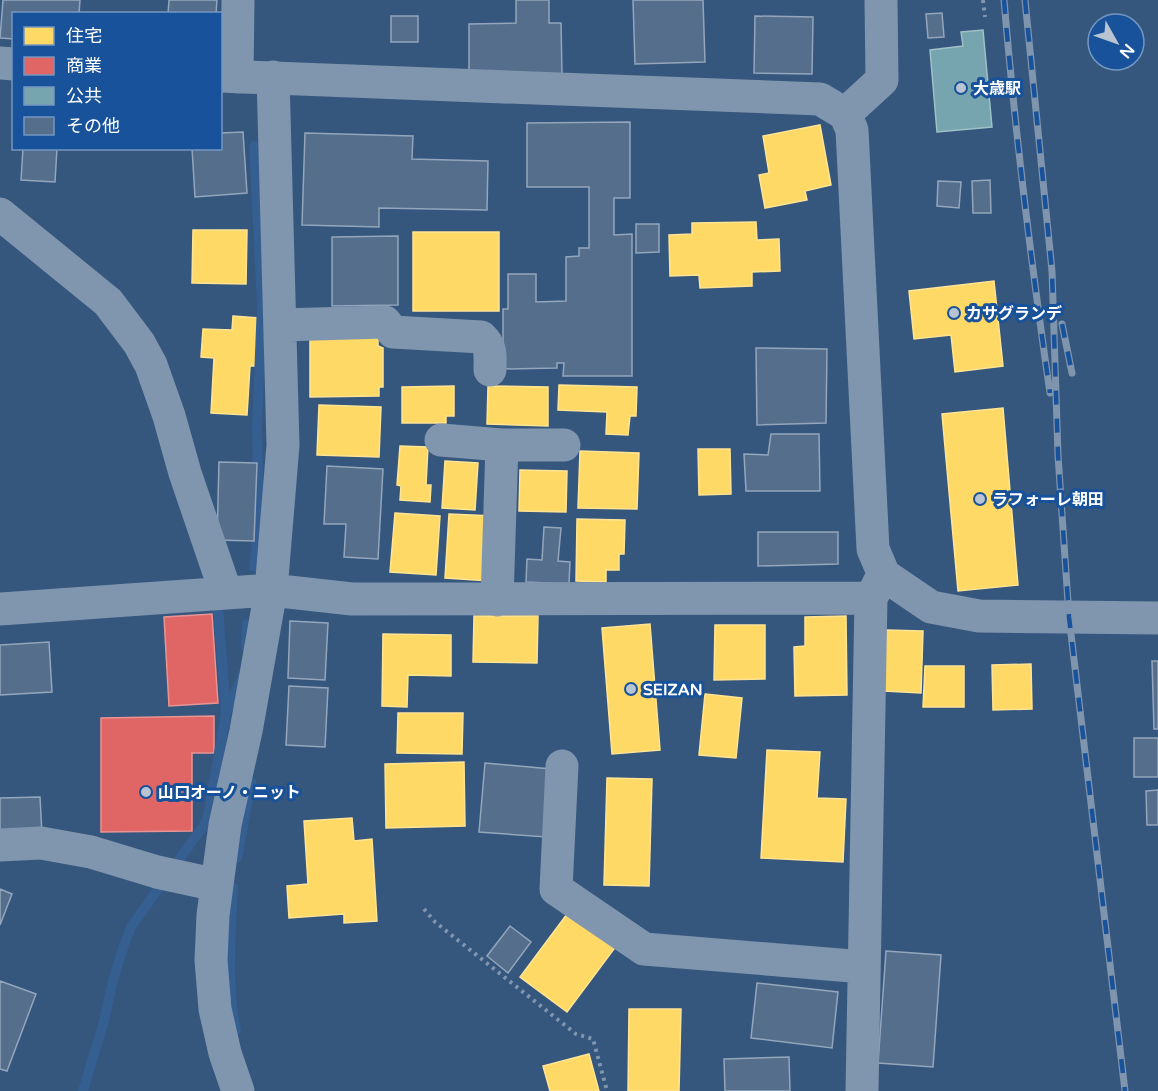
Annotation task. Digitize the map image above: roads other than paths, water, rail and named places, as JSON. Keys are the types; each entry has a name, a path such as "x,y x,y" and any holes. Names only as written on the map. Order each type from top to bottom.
{"street":[{"path":"238,0 229,77 820,99 845,114 852,129 873,549 878,587 864,967 862,1091"},
{"path":"845,114 882,80 881,0"},
{"path":"238,1091 225,1053 214,1009 211,960 225,825 246,731 271,590 283,446 273,77"},
{"path":"0,214 108,302 139,343 151,365 170,416 185,473 226,593"},
{"path":"280,325 385,322 393,332 481,337 488,343 491,350 490,370"},
{"path":"441,440 502,445 564,445"},
{"path":"497,600 502,445"},
{"path":"0,602 271,590 352,599 497,600 878,587 932,607 980,616 1158,618"},
{"path":"562,766 556,889 644,950 864,967"},
{"path":"0,844 41,843 91,852 157,872 217,885"}],"waterway":[{"path":"254,146 262,304 257,427 259,524 254,567"},
{"path":"176,864 207,821 226,713 218,608"},
{"path":"246,647 247,624"},
{"path":"227,710 242,677"},
{"path":"237,858 251,782"},
{"path":"83,1091 124,945 131,927 161,885"},
{"path":"233,887 230,977 236,1030"}],"railway":[{"path":"1004,0 1024,196 1050,393"},
{"path":"1025,0 1052,271 1058,455 1069,617 1125,1091"},
{"path":"1062,324 1072,373"}],"place":[{"name":"大歳駅","path":"961,88"},
{"name":"カサグランデ","path":"954,313"},
{"name":"ラフォーレ朝田","path":"980,499"},
{"name":"SEIZAN","path":"631,689"},
{"name":"山口オーノ・ニット","path":"146,792"}]}
